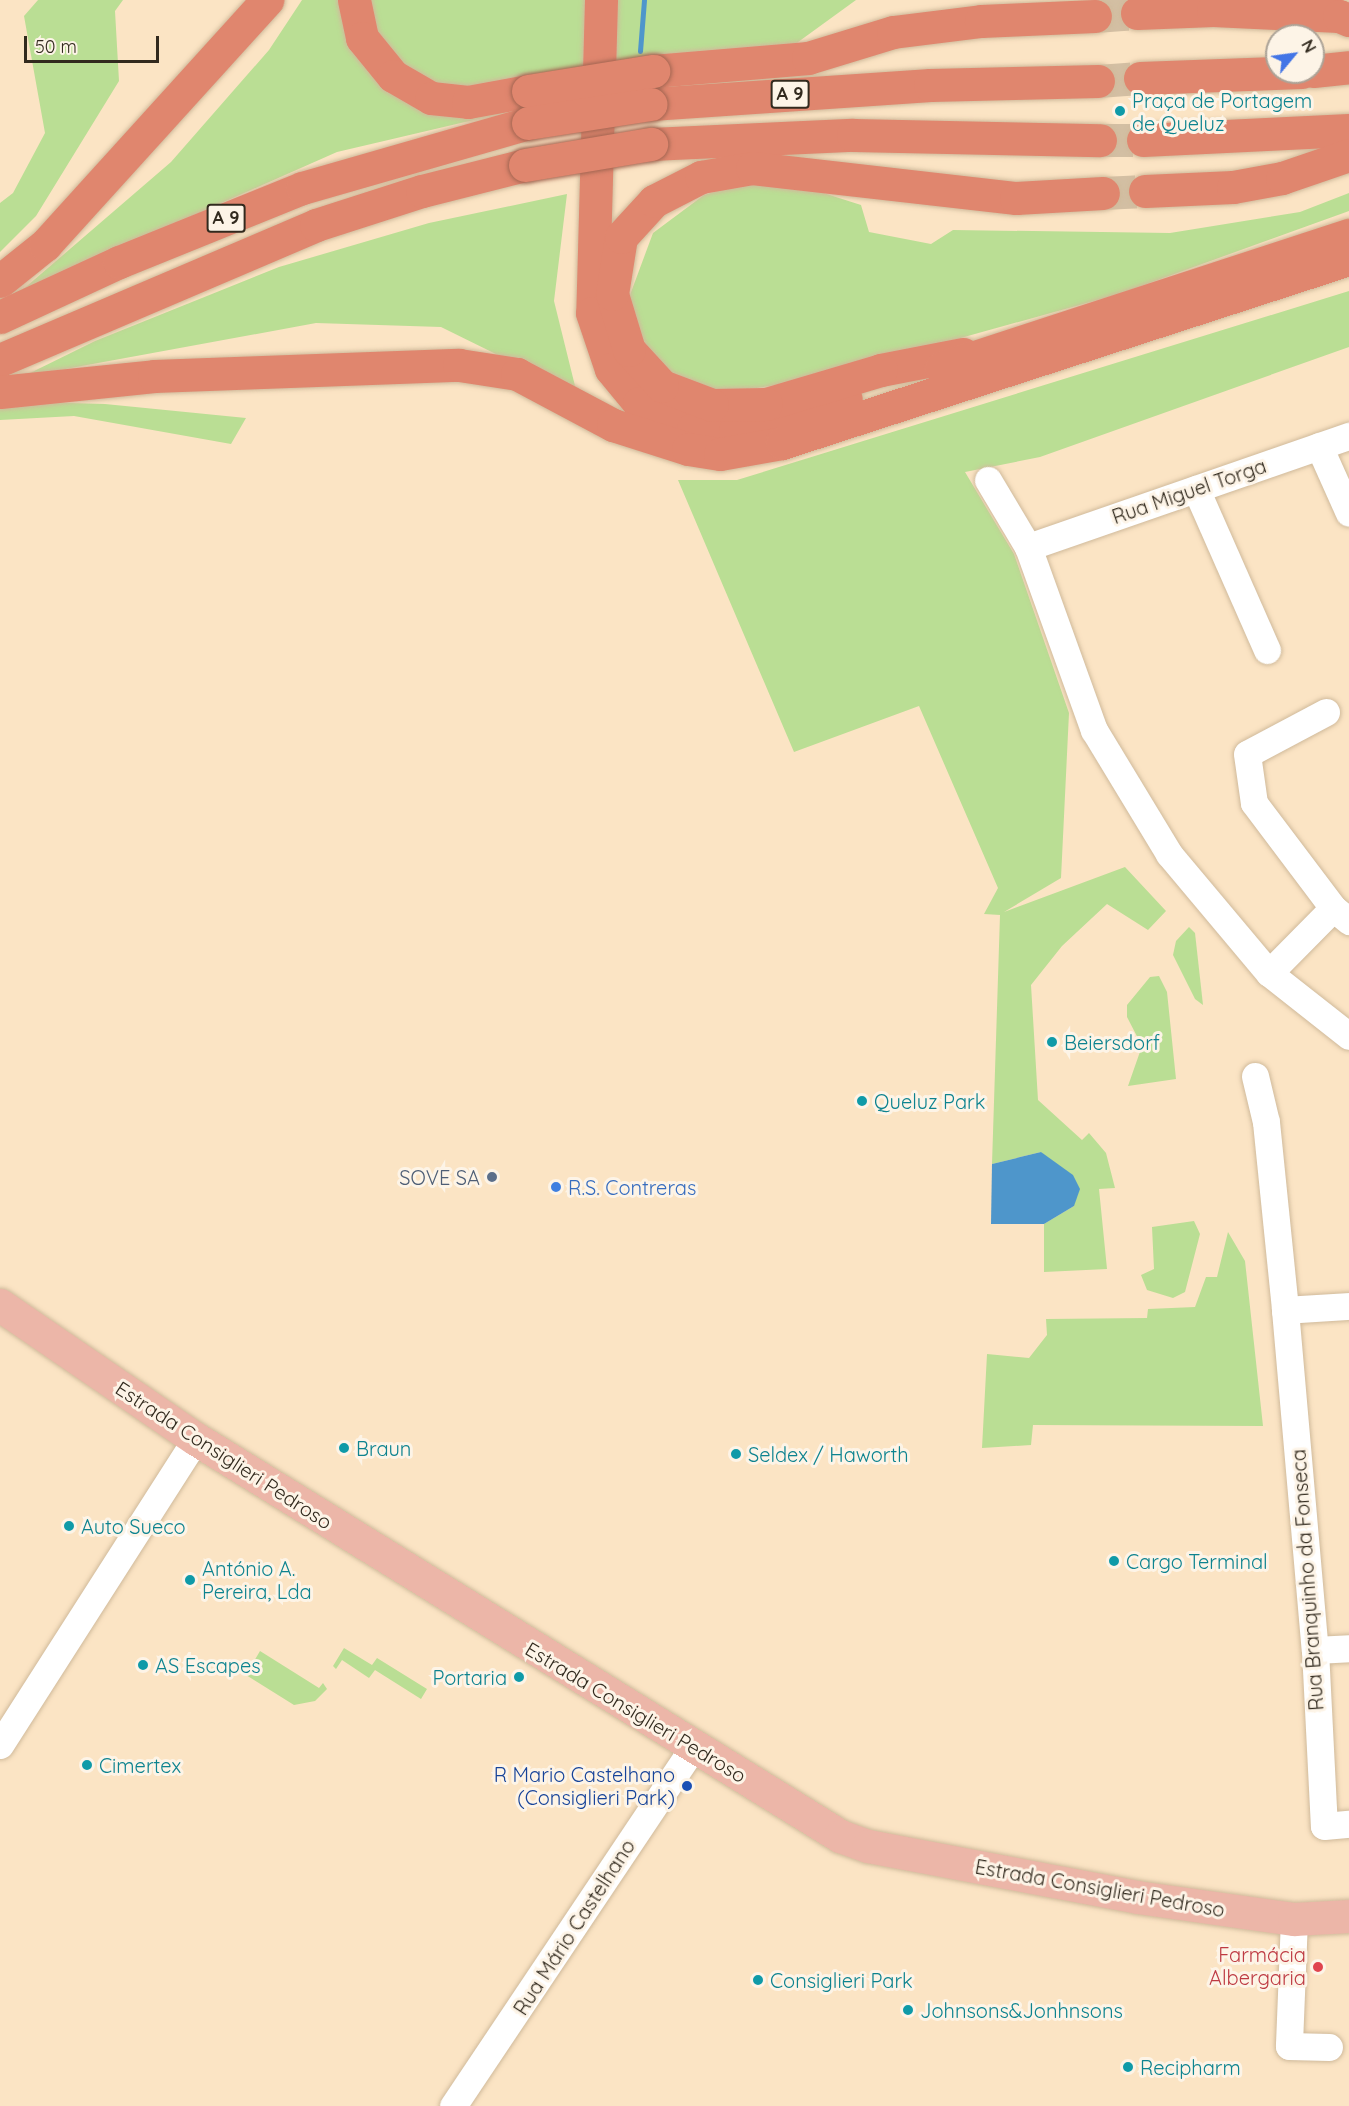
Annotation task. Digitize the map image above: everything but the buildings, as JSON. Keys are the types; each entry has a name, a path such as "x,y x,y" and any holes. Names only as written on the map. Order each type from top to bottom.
{"highway":[{"path":"0,281 45,246 267,0"},
{"path":"354,0 362,38 393,76 431,98 468,102 653,71 808,58 893,32 981,21 1095,16"},
{"path":"583,0 575,313 579,336 596,380 652,439"},
{"path":"601,0 592,313 610,369 639,403 693,429 735,430 888,388 997,347 1317,243 1349,235"},
{"path":"1137,13 1213,10 1339,16 1349,20"},
{"path":"1325,70 1349,67"},
{"path":"1140,78 1265,73"},
{"name":"A 9","path":"0,316 119,262 302,188 528,123 651,104 930,85 1098,81"},
{"path":"1143,140 1349,130"},
{"name":"A 9","path":"0,360 316,225 422,190 525,165 651,144 853,135 1100,140"},
{"path":"1145,191 1233,187 1282,178 1349,155"},
{"path":"997,347 881,370 766,404 712,405 662,386 629,350 612,294 621,237 654,201 701,177 752,168 1016,198 1103,194"},
{"path":"1317,243 1349,230"},
{"path":"0,392 154,376 459,365 517,374 612,425 652,439 720,454 782,443 1349,259"}],"main road":[{"name":"Estrada Consiglieri Pedroso","path":"0,1305 196,1439 840,1836 868,1846 1137,1897 1294,1919 1349,1916"}],"street":[{"name":"Rua Miguel Torga","path":"1028,547 1349,436"},
{"path":"1319,446 1349,513"},
{"path":"988,480 1028,547 1094,730 1169,854 1269,973 1349,1036"},
{"path":"1196,489 1267,650"},
{"path":"1269,973 1341,915 1254,803 1248,754 1326,712"},
{"name":"Rua Branquinho da Fonseca","path":"1255,1076 1266,1122 1285,1310 1315,1650 1324,1826 1349,1824"},
{"path":"1285,1310 1349,1306"},
{"path":"0,1746 196,1439"},
{"path":"1315,1650 1349,1648"},
{"name":"Rua Mário Castelhano","path":"453,2106 693,1747"},
{"path":"1294,1919 1289,2046 1329,2047"}],"green space":[{"path":"38,0 123,0 115,11 119,81 36,216 0,252 0,203 13,193 45,133 24,16"},
{"path":"302,0 856,0 794,45 337,152 20,292 171,162 269,50"},
{"path":"789,182 861,205 869,232 931,244 953,230 1170,233 1300,212 1349,193 1349,211 1119,294 817,378 721,394 672,379 649,356 627,303 653,233 704,195 734,186"},
{"path":"567,194 554,301 577,394 441,327 316,323 22,377 95,341 279,267 429,223"},
{"path":"1349,291 1349,347 1040,457 965,472 1014,554 1069,713 1061,878 1004,912 1125,867 1166,911 1148,930 1107,904 1062,946 1031,985 1038,1100 1082,1140 1089,1133 1106,1153 1115,1188 1099,1189 1107,1269 1044,1272 1044,1224 1074,1206 1041,1152 992,1164 1000,915 984,914 998,888 919,706 794,752 678,480 737,480"},
{"path":"36,402 105,404 246,418 231,444 74,416 0,420 0,407"},
{"path":"1189,927 1195,933 1203,1005 1195,999 1173,955 1176,941"},
{"path":"1159,976 1167,992 1176,1079 1128,1086 1142,1046 1127,1017 1127,1005 1150,977"},
{"path":"1194,1221 1200,1234 1185,1292 1173,1298 1147,1290 1141,1275 1154,1269 1152,1227"},
{"path":"1228,1232 1245,1261 1263,1426 1033,1425 1031,1445 982,1448 987,1354 1029,1358 1047,1335 1046,1319 1147,1318 1148,1309 1195,1307 1206,1277 1217,1277"},
{"path":"344,1648 372,1665 377,1658 427,1689 421,1699 375,1670 369,1678 342,1660 336,1669 333,1666"},
{"path":"260,1651 319,1688 323,1683 327,1689 315,1701 294,1705 246,1675"}],"water":[{"path":"1041,1152 1073,1175 1080,1189 1074,1206 1044,1224 991,1224 992,1164"}],"waterway":[{"path":"640,51 644,0"}],"tunnel":[{"path":"1095,16 1137,13"},
{"path":"1098,81 1140,78"},
{"path":"1100,140 1143,140"},
{"path":"1103,193 1145,191"}],"place":[{"name":"Praça de Portagem de Queluz","path":"1120,111"},
{"name":"Beiersdorf","path":"1052,1042"},
{"name":"Queluz Park","path":"862,1101"},
{"name":"SOVE SA","path":"492,1177"},
{"name":"R.S. Contreras","path":"556,1187"},
{"name":"Braun","path":"344,1448"},
{"name":"Seldex / Haworth","path":"736,1454"},
{"name":"Auto Sueco","path":"69,1526"},
{"name":"Cargo Terminal","path":"1114,1561"},
{"name":"António A. Pereira, Lda","path":"190,1580"},
{"name":"AS Escapes","path":"143,1665"},
{"name":"Portaria","path":"519,1677"},
{"name":"Cimertex","path":"87,1765"},
{"name":"R Mario Castelhano (Consiglieri Park)","path":"687,1786"},
{"name":"Farmácia Albergaria","path":"1318,1967"},
{"name":"Consiglieri Park","path":"758,1980"},
{"name":"Johnsons&Jonhnsons","path":"908,2010"},
{"name":"Recipharm","path":"1128,2067"}]}
